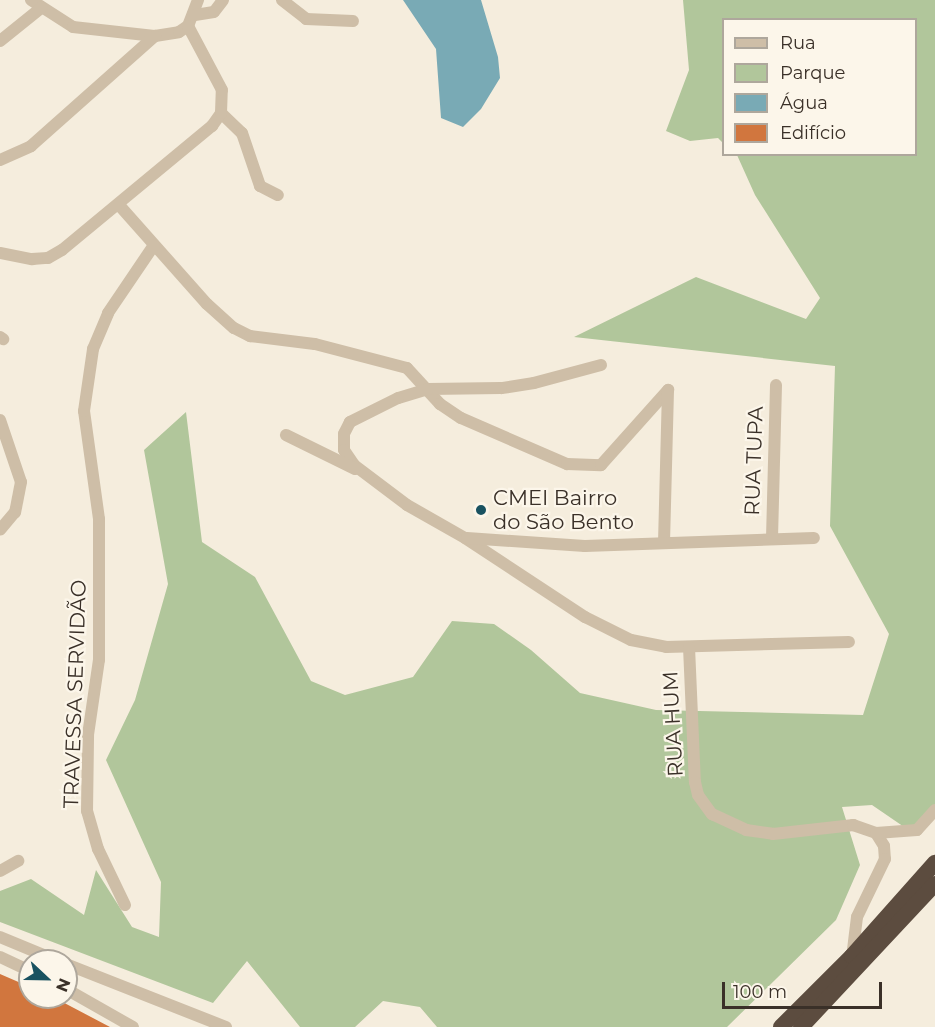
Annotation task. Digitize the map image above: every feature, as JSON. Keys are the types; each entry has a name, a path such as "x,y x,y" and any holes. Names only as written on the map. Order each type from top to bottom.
{"highway":[{"path":"781,1027 852,956 935,863"},
{"path":"801,1027 935,884"}],"street":[{"path":"0,41 36,4 73,27 154,36 180,32 191,20 198,0"},
{"path":"191,20 214,12 223,0"},
{"path":"282,0 306,19 352,21"},
{"path":"0,253 48,258 119,205 212,126 221,112 222,90 191,20"},
{"path":"0,160 31,146 154,36"},
{"path":"221,112 242,133 260,186 278,195"},
{"path":"119,205 214,311 242,332 407,368 440,404 462,418 578,467 601,465 668,390 664,543"},
{"name":"TRAVESSA SERVIDÃO","path":"125,905 98,849 87,811 88,735 99,660 99,519 87,447 85,402 93,349 108,313 154,245"},
{"path":"365,474 344,450 344,434 350,422 380,405 428,389 501,388 566,377 601,365"},
{"name":"RUA TUPA","path":"772,538 776,385"},
{"path":"0,420 21,482 15,512 0,530"},
{"path":"286,435 365,474 407,505 465,538 607,630 650,645 689,647 849,642"},
{"path":"465,538 585,546 814,538"},
{"name":"RUA HUM","path":"689,647 695,782 698,795 712,813 746,830 773,834 854,825 876,833 916,830 935,810"},
{"path":"852,956 857,917 885,859 884,846 876,833"},
{"path":"0,870 18,861"},
{"path":"0,937 29,949"},
{"path":"0,957 18,965"},
{"path":"78,969 226,1027"},
{"path":"78,996 134,1027"}],"green space":[{"path":"683,0 935,0 935,805 910,831 872,805 842,807 860,865 836,920 727,1027 437,1027 420,1007 383,1001 355,1027 300,1027 247,961 213,1003 78,952 78,949 71,949 0,922 0,891 31,879 84,915 96,870 132,927 159,937 161,882 106,760 135,700 168,584 144,450 186,412 202,542 255,577 311,681 345,695 413,677 452,621 494,624 531,650 580,693 656,710 863,715 889,634 830,526 835,366 574,337 696,277 806,319 820,298 755,195 737,156 917,156 917,18 722,18 722,142 718,138 690,141 666,131 689,70"}],"water":[{"path":"403,0 481,0 498,57 500,78 481,109 463,127 441,118 436,49"}],"building":[{"path":"0,974 18,982 18,1009 76,1009 110,1027 0,1027"}],"place":[{"name":"CMEI Bairro do São Bento","path":"481,510"}]}
